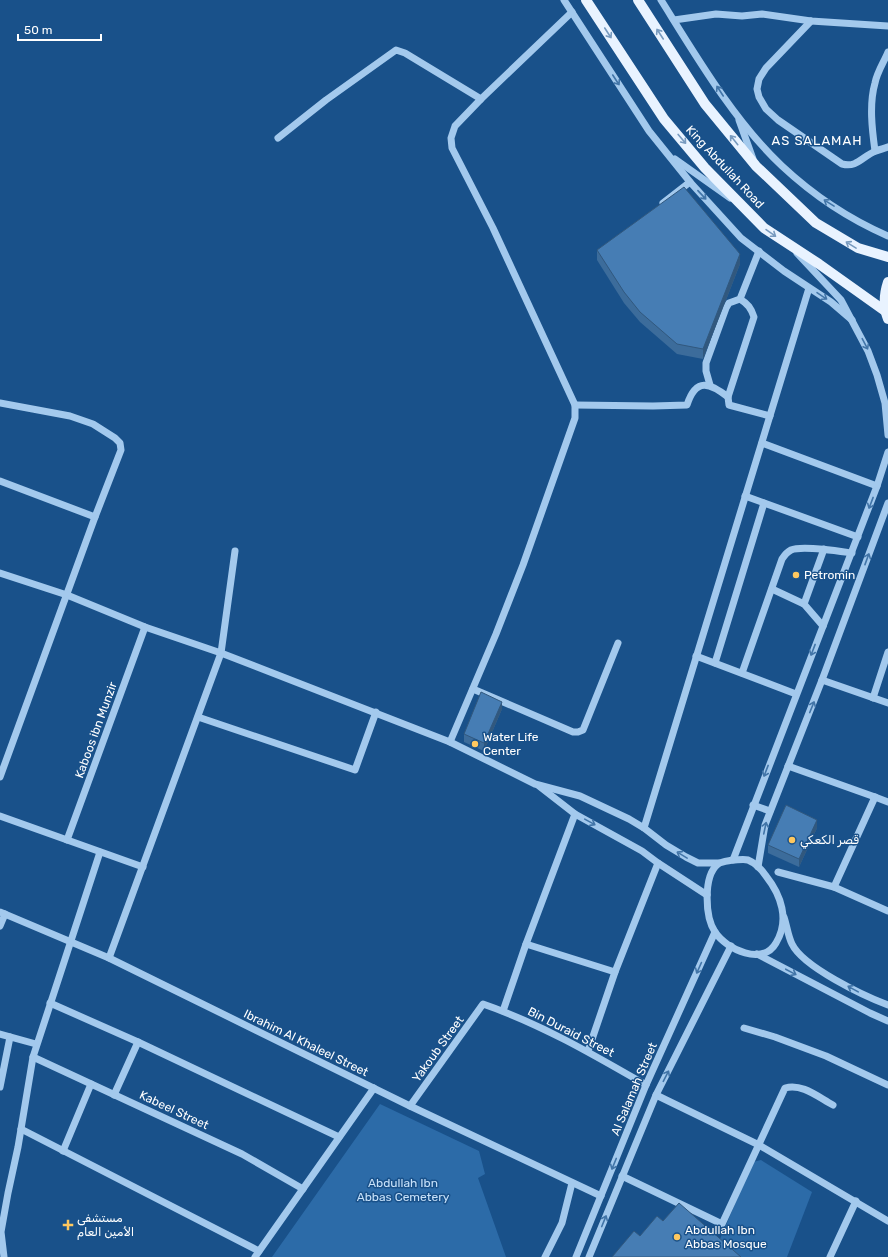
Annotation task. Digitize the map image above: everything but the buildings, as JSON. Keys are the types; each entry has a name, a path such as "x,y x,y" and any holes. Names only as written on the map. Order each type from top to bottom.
{"main road":[{"name":"King Abdullah Road","path":"586,0 664,119 705,168 764,228 818,264 887,315"},
{"name":"King Abdullah Road","path":"638,0 705,104 756,166 816,223 858,248 888,257"},
{"path":"887,315 884,297 888,282"}],"street":[{"path":"564,0 649,131 690,182 741,238 784,271 831,302 852,320"},
{"path":"661,0 725,99 766,150 782,166 825,201 863,224 888,236"},
{"path":"450,742 473,689 525,558 576,418 575,405 493,228 452,148 451,138 455,126 572,12"},
{"path":"674,20 716,14 742,16 762,14 811,21 888,26"},
{"path":"811,21 766,68 759,79 757,89 759,97 766,109 778,120 842,164 849,166 875,151 888,147"},
{"path":"278,138 326,100 396,50 405,53 481,99"},
{"path":"875,151 872,108 873,94 875,82 888,52"},
{"path":"736,113 756,166"},
{"path":"668,155 745,209"},
{"path":"658,207 690,182"},
{"path":"791,247 842,300 868,351 877,375 885,403 888,435"},
{"path":"710,385 706,371 706,363 726,308 729,303 740,299 759,251"},
{"path":"644,828 809,288"},
{"path":"740,299 752,310 754,317 728,397 729,405 770,416"},
{"path":"575,405 687,405 689,399 700,386 710,385 728,397"},
{"path":"0,403 70,416 93,424 120,442 121,450 0,777"},
{"path":"762,443 877,486"},
{"path":"733,860 796,694 852,553 888,452"},
{"path":"0,481 95,517"},
{"path":"746,496 858,537"},
{"path":"715,663 764,503"},
{"path":"758,867 765,825 770,811 822,680 888,503"},
{"path":"742,673 782,559 789,550 824,549 852,553"},
{"path":"804,604 824,549"},
{"path":"109,958 221,653 235,551"},
{"path":"0,573 67,595 145,627 221,653 450,742 535,784 575,814 642,851 658,864 707,895"},
{"path":"772,589 804,604 823,626"},
{"name":"Kaboos ibn Munzir","path":"67,840 145,627"},
{"path":"473,689 573,732 578,732 583,730 618,643"},
{"path":"873,698 888,652"},
{"path":"696,656 796,694"},
{"path":"822,680 888,703"},
{"path":"198,717 355,770 376,712"},
{"path":"788,766 876,796 888,802"},
{"path":"535,784 580,796 629,819 686,858 698,862 719,863 733,860 747,860 758,867 772,883 780,897 792,945 802,958 821,972 869,998 888,1006"},
{"path":"834,887 876,796"},
{"path":"753,805 770,811"},
{"path":"503,1011 526,944 575,814"},
{"path":"0,816 143,867"},
{"path":"4,1257 1,1232 36,1044 100,852"},
{"path":"719,863 710,875 707,895 708,916 715,932 725,943 739,951 751,954 764,954 773,949 780,937 784,915"},
{"path":"588,1051 615,972 658,864"},
{"path":"778,872 834,887 888,911"},
{"path":"0,926 2,913"},
{"name":"Ibrahim Al Khaleel Street","path":"2,913 109,958 410,1106 601,1196"},
{"name":"Al Salamah Street","path":"576,1257 646,1085 715,932"},
{"path":"526,944 615,972"},
{"name":"Al Salamah Street","path":"589,1257 656,1096 731,946"},
{"path":"756,954 888,1021"},
{"path":"50,1003 138,1042 340,1137"},
{"name":"Bin Duraid Street","path":"483,1004 503,1011 588,1051 646,1085"},
{"name":"Yakoub Street","path":"410,1106 483,1004"},
{"path":"744,1028 826,1056 888,1085"},
{"path":"0,1034 36,1044"},
{"path":"0,1086 10,1037"},
{"path":"114,1095 138,1042"},
{"name":"Kabeel Street","path":"33,1057 242,1154 303,1189"},
{"path":"63,1150 91,1084"},
{"path":"622,1176 722,1224 785,1088 792,1086 800,1087 833,1105"},
{"path":"21,1129 257,1254 374,1088"},
{"path":"656,1096 759,1145 888,1220"},
{"path":"545,1257 562,1223 572,1183"},
{"path":"830,1257 856,1201"}],"green space":[{"name":"Abdullah Ibn Abbas Cemetery","path":"380,1104 479,1151 485,1174 478,1178 506,1257 272,1257"},
{"path":"761,1160 812,1192 787,1257 739,1257 720,1239 753,1162"}],"place":[{"name":"Petromin","path":"796,575"},
{"name":"Water Life Center","path":"475,744"},
{"name":"قصر الكعكي","path":"792,840"},
{"name":"مستشفى الأمين العام","path":"68,1225"},
{"name":"Abdullah Ibn Abbas Mosque","path":"677,1237"}],"district":[{"name":"AS SALAMAH","path":"817,140"}]}
